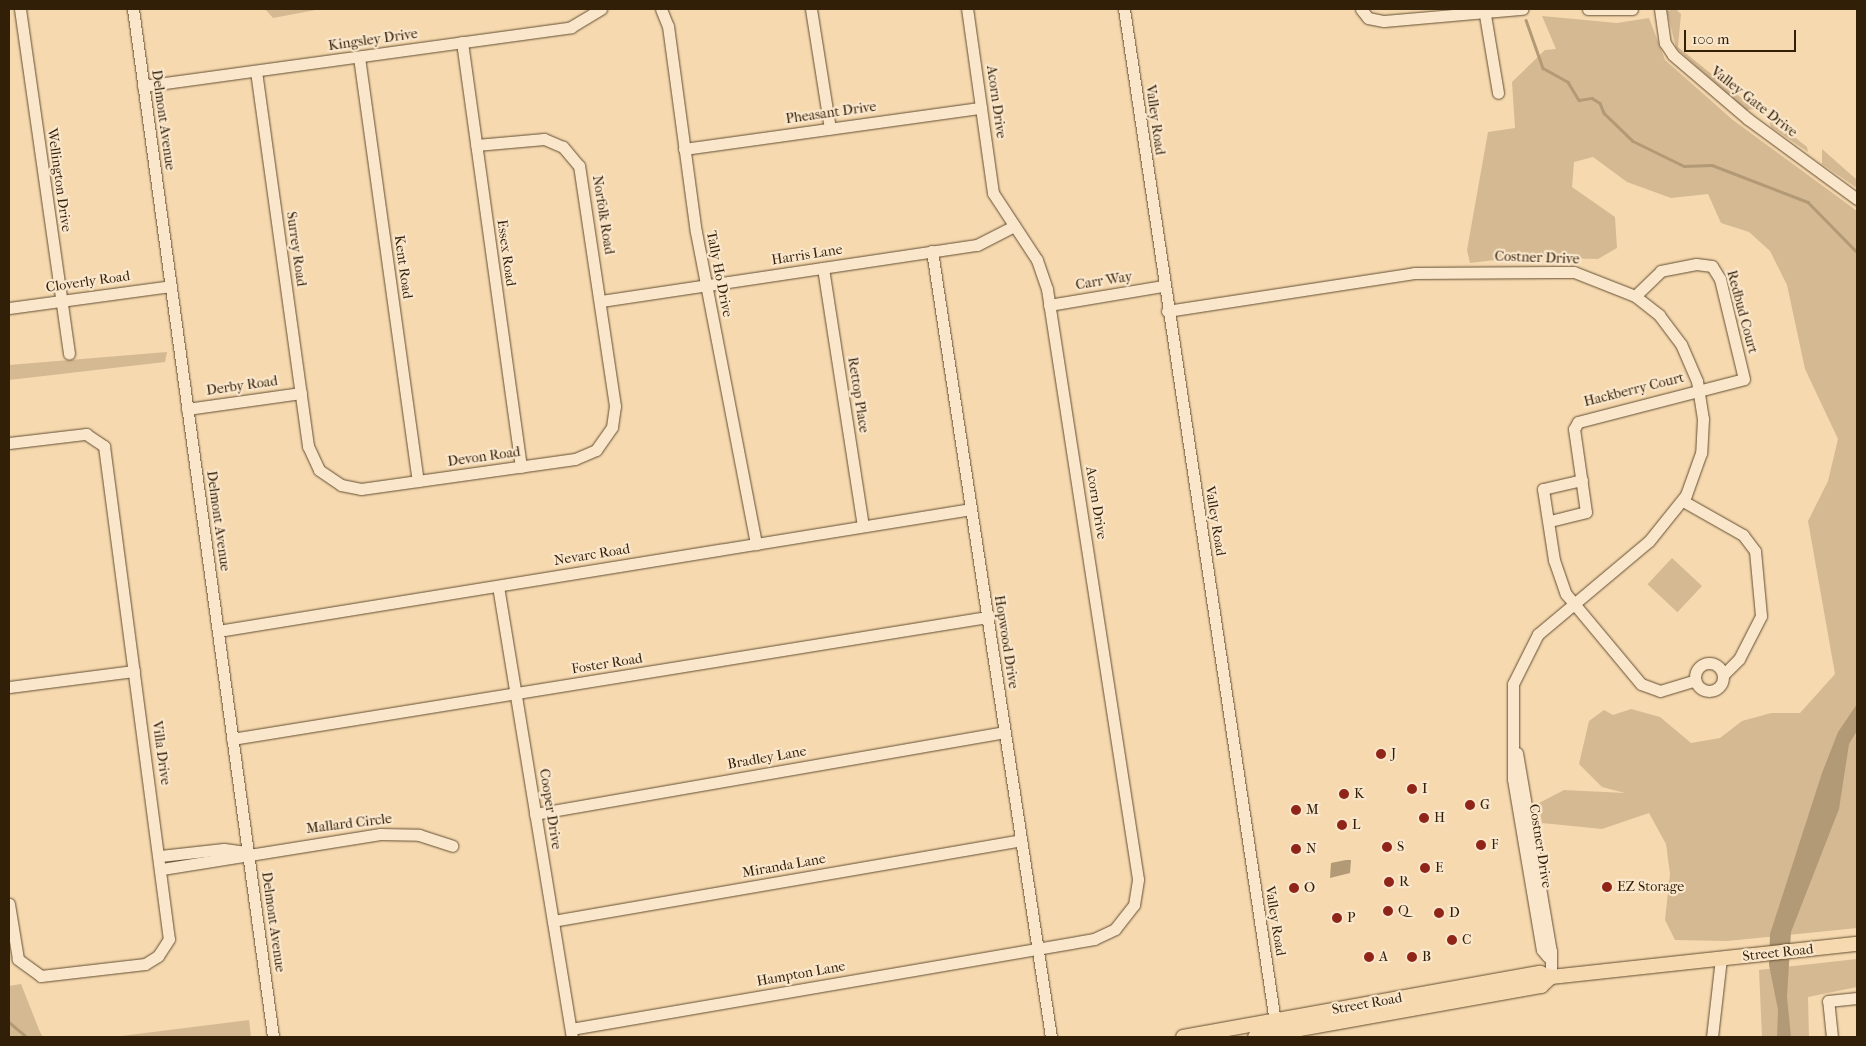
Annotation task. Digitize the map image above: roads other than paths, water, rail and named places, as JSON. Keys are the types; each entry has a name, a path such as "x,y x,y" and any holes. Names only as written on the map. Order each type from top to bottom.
{"main road":[{"name":"Street Road","path":"1183,1037 1276,1030 1541,986 1550,977 1857,944"},
{"name":"Street Road","path":"1255,1037 1276,1030"}],"street":[{"name":"Wellington Drive","path":"20,9 69,354"},
{"name":"Delmont Avenue","path":"133,9 273,1037"},
{"name":"Kingsley Drive","path":"143,86 571,27 601,9"},
{"name":"Tally Ho Drive","path":"661,9 668,26 684,149 706,286 756,544"},
{"path":"811,9 830,129"},
{"name":"Acorn Drive","path":"968,9 994,193 1042,271 1050,305 1138,887 1130,912 1108,933 1037,948"},
{"name":"Valley Road","path":"1124,9 1163,286 1276,1030"},
{"path":"1360,9 1368,18 1384,21 1522,9"},
{"path":"1588,9 1632,9"},
{"name":"Valley Gate Drive","path":"1660,9 1666,43 1673,55 1748,118 1857,199"},
{"path":"1485,11 1498,93"},
{"name":"Essex Road","path":"462,42 521,467"},
{"name":"Kent Road","path":"359,56 418,481"},
{"name":"Surrey Road","path":"256,71 306,431"},
{"name":"Pheasant Drive","path":"684,149 981,108"},
{"name":"Norfolk Road","path":"476,145 544,139 574,157 583,176 608,353"},
{"name":"Harris Lane","path":"601,301 989,242 1014,226"},
{"name":"Hopwood Drive","path":"932,251 1051,1037"},
{"name":"Redbud Court","path":"1635,296 1661,272 1706,262 1716,270 1744,379 1699,389"},
{"name":"Rettop Place","path":"823,268 863,526"},
{"name":"Costner Drive","path":"1167,311 1452,271 1574,272 1635,296 1676,335 1699,389 1702,443 1683,501 1649,541 1538,634 1524,656 1511,698 1513,779 1542,950 1548,957 1550,977"},
{"name":"Cloverly Road","path":"9,308 171,286"},
{"name":"Carr Way","path":"1050,305 1163,286"},
{"name":"Devon Road","path":"306,431 314,462 341,486 361,489 580,458 602,443 615,417 608,353"},
{"name":"Hackberry Court","path":"1550,521 1586,512 1574,429 1578,422 1699,389"},
{"name":"Derby Road","path":"187,409 301,393"},
{"name":"Villa Drive","path":"9,443 86,434 104,446 162,869 169,939 158,956 145,964 36,975 21,964 16,953 9,904"},
{"path":"1582,480 1543,489 1550,521 1554,560 1573,603 1641,684 1660,691 1695,680"},
{"path":"1683,501 1743,535 1754,551 1761,616 1739,659 1724,674 1715,690 1702,690 1695,680 1698,668 1710,662 1724,674"},
{"name":"Nevarc Road","path":"218,631 971,509"},
{"name":"Cooper Drive","path":"498,586 571,1033"},
{"name":"Foster Road","path":"232,739 987,617"},
{"path":"9,687 134,671"},
{"name":"Bradley Lane","path":"535,814 1004,732"},
{"name":"Mallard Circle","path":"248,852 390,833 427,837 452,846"},
{"name":"Miranda Lane","path":"553,921 1021,840"},
{"path":"160,856 224,848 248,852"},
{"path":"162,869 227,860 248,852"},
{"name":"Hampton Lane","path":"571,1033 1037,948"},
{"path":"1712,1037 1721,958"},
{"path":"1832,1037 1828,1001 1857,998"}],"waterway":[{"path":"1526,20 1543,68 1568,82 1579,100 1592,98 1600,103 1604,113 1633,141 1684,166 1712,165 1808,202 1857,252"},
{"path":"9,1022 27,1037"}],"place":[{"name":"J","path":"1381,754"},
{"name":"I","path":"1412,789"},
{"name":"K","path":"1344,794"},
{"name":"G","path":"1470,805"},
{"name":"M","path":"1296,810"},
{"name":"H","path":"1424,818"},
{"name":"L","path":"1342,825"},
{"name":"F","path":"1481,845"},
{"name":"S","path":"1387,847"},
{"name":"N","path":"1296,849"},
{"name":"E","path":"1425,868"},
{"name":"R","path":"1389,882"},
{"name":"EZ Storage","path":"1607,887"},
{"name":"O","path":"1294,888"},
{"name":"Q","path":"1388,911"},
{"name":"D","path":"1439,913"},
{"name":"P","path":"1337,918"},
{"name":"C","path":"1452,940"},
{"name":"A","path":"1369,957"},
{"name":"B","path":"1412,957"}]}
